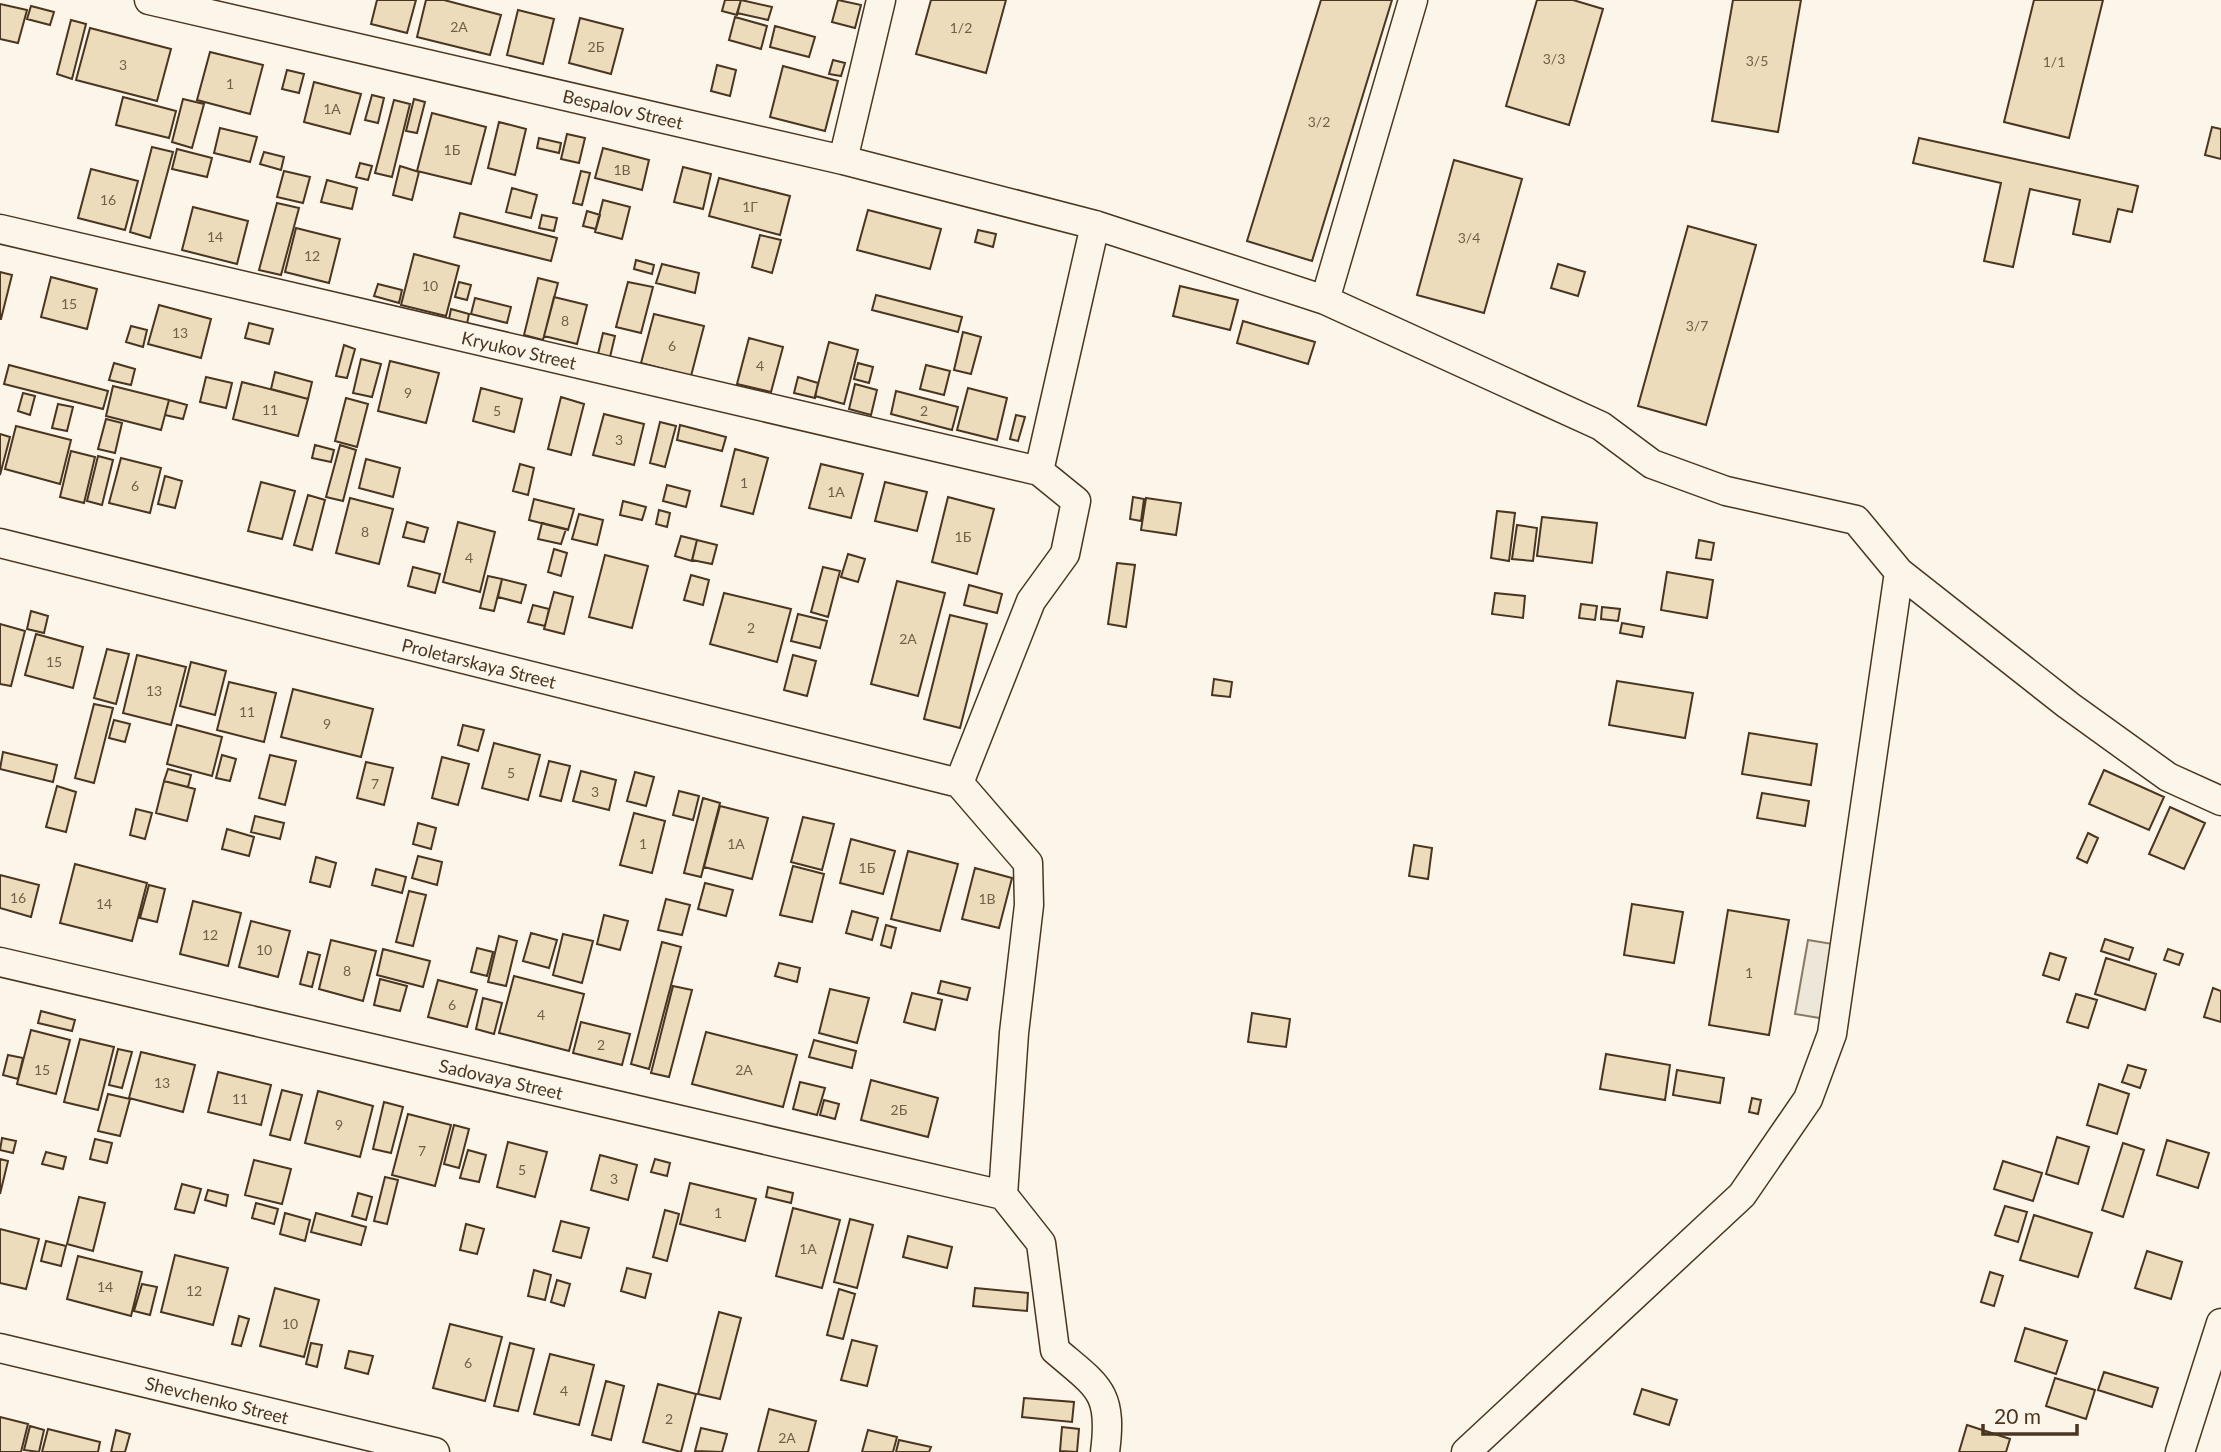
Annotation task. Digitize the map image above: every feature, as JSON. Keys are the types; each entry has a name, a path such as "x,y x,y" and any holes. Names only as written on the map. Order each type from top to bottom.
{"street":[{"name":"Bespalov Street","path":"149,0 844,160 1095,225 1325,300 1601,426 1652,464 1726,491 1856,520 1899,572 2068,705 2168,777 2221,801"},
{"path":"844,160 881,0"},
{"path":"1325,300 1413,0"},
{"path":"1095,225 1039,471 1076,502 1065,554 1031,601 959,783 1028,863 1029,905 1014,1033 1003,1195 1041,1243 1055,1350 1097,1387 1106,1406 1108,1428 1105,1452"},
{"name":"Kryukov Street","path":"0,229 1039,471"},
{"name":"Proletarskaya Street","path":"0,543 959,783"},
{"path":"1466,1452 1742,1195 1808,1099 1832,1034 1899,572"},
{"name":"Sadovaya Street","path":"0,962 1003,1195"},
{"path":"2180,1452 2221,1323"},
{"name":"Shevchenko Street","path":"0,1348 435,1452"}],"shaded area":[{"path":"1808,940 1839,945 1826,1019 1795,1014"}],"building":[{"path":"377,0 416,0 407,33 371,24"},
{"path":"426,0 444,0 501,15 490,55 417,37"},
{"path":"725,0 741,0 737,15 722,11"},
{"path":"741,0 772,7 768,20 737,13"},
{"path":"838,0 861,5 855,28 832,22"},
{"path":"931,0 1006,0 986,73 916,54"},
{"path":"1321,0 1392,0 1312,261 1247,241"},
{"path":"1537,0 1573,0 1603,9 1569,125 1506,106"},
{"path":"1733,0 1801,0 1778,132 1712,121"},
{"path":"2034,0 2103,0 2069,138 2004,122"},
{"path":"0,4 27,10 18,43 0,39"},
{"path":"31,6 54,12 50,25 27,19"},
{"path":"518,10 554,19 543,64 507,55"},
{"path":"735,17 767,26 761,49 729,40"},
{"path":"580,18 623,29 611,74 569,63"},
{"path":"71,20 86,24 72,79 57,74"},
{"path":"775,26 815,37 809,57 770,47"},
{"path":"90,28 171,49 157,101 76,80"},
{"path":"210,52 263,65 250,114 197,100"},
{"path":"833,60 845,63 841,76 829,74"},
{"path":"717,65 736,70 730,96 711,91"},
{"path":"783,66 838,81 825,131 770,117"},
{"path":"287,70 304,74 299,93 282,89"},
{"path":"314,82 361,94 350,134 304,122"},
{"path":"372,95 384,98 378,123 365,120"},
{"path":"123,97 176,111 169,138 116,125"},
{"path":"183,99 204,104 192,148 172,142"},
{"path":"414,99 425,102 417,133 406,131"},
{"path":"394,100 410,104 392,177 375,173"},
{"path":"432,113 486,127 471,184 417,171"},
{"path":"499,122 526,129 515,175 488,168"},
{"path":"2212,127 2221,129 2221,159 2205,155"},
{"path":"220,128 257,137 250,162 214,153"},
{"path":"567,134 585,138 579,163 561,159"},
{"path":"539,138 561,143 559,153 537,148"},
{"path":"1919,138 2138,186 2132,212 2118,209 2110,242 2073,234 2080,200 2030,189 2013,267 1984,261 2001,183 1913,163"},
{"path":"152,147 173,152 150,238 130,232"},
{"path":"603,148 649,160 642,190 595,178"},
{"path":"177,149 212,158 207,177 172,169"},
{"path":"264,152 284,157 281,170 260,164"},
{"path":"1454,160 1522,179 1484,313 1417,295"},
{"path":"360,163 372,166 368,180 356,177"},
{"path":"400,166 419,172 412,200 393,195"},
{"path":"683,167 711,174 703,209 674,202"},
{"path":"91,169 138,181 125,230 78,218"},
{"path":"284,171 310,177 303,203 277,197"},
{"path":"581,171 590,173 582,205 573,203"},
{"path":"719,178 790,196 780,235 709,216"},
{"path":"327,180 357,188 352,209 321,202"},
{"path":"512,188 537,195 531,218 506,212"},
{"path":"603,200 630,207 622,239 595,232"},
{"path":"277,203 299,208 281,275 259,270"},
{"path":"193,207 248,221 237,264 182,250"},
{"path":"868,210 941,229 930,269 857,250"},
{"path":"587,211 600,215 596,229 583,226"},
{"path":"460,213 557,238 551,261 454,237"},
{"path":"542,215 557,218 554,231 539,228"},
{"path":"1688,226 1756,245 1706,425 1638,406"},
{"path":"296,228 340,239 329,283 285,272"},
{"path":"978,230 996,234 993,247 975,242"},
{"path":"760,235 781,240 772,273 752,267"},
{"path":"414,254 459,266 446,316 401,305"},
{"path":"636,260 654,265 652,274 634,269"},
{"path":"662,264 699,273 695,293 656,283"},
{"path":"1558,264 1585,272 1578,296 1551,288"},
{"path":"0,272 12,275 1,319 0,319"},
{"path":"51,277 97,289 87,329 41,317"},
{"path":"538,278 558,283 543,340 524,335"},
{"path":"459,282 471,285 467,300 455,297"},
{"path":"628,282 653,287 641,333 616,327"},
{"path":"378,284 402,290 399,303 374,296"},
{"path":"1180,286 1238,300 1230,330 1173,316"},
{"path":"876,295 962,317 958,332 872,310"},
{"path":"554,297 587,305 577,344 544,336"},
{"path":"475,298 511,307 507,323 471,314"},
{"path":"159,305 211,319 201,358 148,344"},
{"path":"451,309 469,314 467,324 449,319"},
{"path":"654,314 704,326 691,376 641,363"},
{"path":"1243,321 1315,342 1308,364 1237,343"},
{"path":"249,323 273,329 269,344 245,338"},
{"path":"131,326 147,330 143,347 126,342"},
{"path":"963,332 981,337 971,374 954,370"},
{"path":"603,333 615,336 610,357 598,354"},
{"path":"749,338 783,347 771,392 737,384"},
{"path":"829,342 858,350 844,404 815,396"},
{"path":"344,345 355,349 347,378 336,376"},
{"path":"361,359 381,364 372,397 353,393"},
{"path":"390,361 439,373 426,423 378,411"},
{"path":"114,363 135,369 131,385 109,380"},
{"path":"858,363 873,367 869,383 854,379"},
{"path":"9,365 108,391 103,409 4,384"},
{"path":"926,365 950,371 944,395 920,389"},
{"path":"275,372 312,382 308,399 271,389"},
{"path":"206,377 232,383 226,408 200,402"},
{"path":"798,377 818,383 815,398 794,393"},
{"path":"242,382 308,399 298,436 233,419"},
{"path":"855,384 877,390 871,415 849,409"},
{"path":"113,386 169,400 161,430 106,416"},
{"path":"481,388 522,399 514,432 473,421"},
{"path":"968,388 1007,398 997,440 957,430"},
{"path":"896,391 958,407 952,430 891,414"},
{"path":"23,393 35,396 30,415 18,411"},
{"path":"561,397 584,404 571,455 548,449"},
{"path":"346,398 368,404 357,447 335,441"},
{"path":"169,400 187,405 183,419 165,415"},
{"path":"58,404 73,407 67,431 52,428"},
{"path":"604,414 644,424 634,465 593,455"},
{"path":"1016,415 1025,417 1018,441 1010,439"},
{"path":"106,419 122,423 115,453 98,449"},
{"path":"660,422 676,426 665,467 650,463"},
{"path":"680,425 726,437 722,451 677,440"},
{"path":"16,426 71,440 60,484 5,469"},
{"path":"0,434 10,437 0,475"},
{"path":"315,445 334,450 331,462 312,458"},
{"path":"340,445 356,450 343,501 326,497"},
{"path":"735,449 768,458 753,514 721,506"},
{"path":"71,451 95,457 84,503 60,497"},
{"path":"98,456 113,460 102,505 87,501"},
{"path":"121,458 161,468 150,513 109,503"},
{"path":"366,459 400,468 393,497 359,488"},
{"path":"520,464 534,468 528,495 513,491"},
{"path":"821,464 863,474 851,518 809,508"},
{"path":"165,476 182,481 175,508 158,504"},
{"path":"261,482 295,491 282,539 248,531"},
{"path":"885,482 927,492 917,531 875,521"},
{"path":"667,485 690,491 686,507 663,501"},
{"path":"308,495 325,500 312,550 294,545"},
{"path":"948,497 994,509 977,574 932,562"},
{"path":"1133,497 1144,499 1141,521 1130,519"},
{"path":"350,498 393,509 379,564 336,553"},
{"path":"1146,498 1181,503 1176,535 1141,530"},
{"path":"534,499 574,509 568,530 529,520"},
{"path":"623,501 646,507 642,520 620,515"},
{"path":"659,510 670,513 667,527 656,524"},
{"path":"1497,511 1515,513 1509,561 1491,558"},
{"path":"579,514 603,520 597,545 572,539"},
{"path":"1542,517 1597,523 1592,563 1537,556"},
{"path":"407,522 428,528 424,542 403,537"},
{"path":"458,522 495,532 480,592 443,582"},
{"path":"542,523 566,529 561,544 538,539"},
{"path":"1517,525 1537,528 1533,561 1512,559"},
{"path":"681,536 697,540 692,561 675,556"},
{"path":"697,540 717,545 712,564 692,560"},
{"path":"1699,540 1714,543 1711,560 1696,558"},
{"path":"554,549 567,553 561,576 548,572"},
{"path":"848,554 865,559 858,582 841,577"},
{"path":"605,555 648,566 632,628 589,617"},
{"path":"1117,563 1135,565 1126,627 1108,624"},
{"path":"413,567 440,574 435,593 408,586"},
{"path":"823,567 840,571 828,617 811,612"},
{"path":"1667,572 1713,580 1707,618 1661,610"},
{"path":"691,575 709,580 703,605 684,600"},
{"path":"488,576 502,579 494,611 480,608"},
{"path":"502,579 526,585 521,603 498,597"},
{"path":"897,581 945,593 918,696 871,684"},
{"path":"969,585 1002,594 997,613 964,605"},
{"path":"554,592 573,597 564,634 544,629"},
{"path":"724,593 791,609 777,662 710,644"},
{"path":"1495,593 1525,596 1523,618 1492,614"},
{"path":"1581,604 1597,606 1595,620 1579,618"},
{"path":"533,605 549,609 545,626 528,622"},
{"path":"1602,607 1620,609 1618,621 1601,619"},
{"path":"31,611 48,616 44,633 27,629"},
{"path":"798,614 827,621 820,648 791,641"},
{"path":"950,615 987,624 960,728 924,719"},
{"path":"1622,623 1644,627 1642,637 1620,633"},
{"path":"0,624 25,631 11,686 0,684"},
{"path":"36,634 83,647 73,688 25,675"},
{"path":"107,649 129,654 116,704 94,698"},
{"path":"137,655 186,667 171,725 123,713"},
{"path":"793,655 816,661 807,696 784,690"},
{"path":"191,662 226,671 215,715 180,706"},
{"path":"1214,679 1232,682 1230,697 1212,695"},
{"path":"1617,681 1693,693 1685,738 1609,725"},
{"path":"229,682 276,693 264,742 217,730"},
{"path":"293,689 373,709 361,757 281,737"},
{"path":"94,704 113,708 94,783 75,778"},
{"path":"114,720 130,724 125,742 109,738"},
{"path":"177,725 222,737 212,776 167,764"},
{"path":"463,725 484,730 478,751 458,745"},
{"path":"1749,733 1817,744 1811,785 1742,774"},
{"path":"494,743 540,755 528,800 482,788"},
{"path":"3,752 57,765 53,782 0,769"},
{"path":"222,755 236,759 230,781 216,778"},
{"path":"270,755 296,761 285,805 259,798"},
{"path":"442,757 469,764 458,805 432,798"},
{"path":"549,761 570,766 561,801 540,796"},
{"path":"366,762 393,768 384,805 357,798"},
{"path":"168,769 191,775 188,787 164,781"},
{"path":"2104,770 2164,797 2149,830 2089,804"},
{"path":"581,771 616,780 609,810 573,801"},
{"path":"635,772 654,777 646,806 627,801"},
{"path":"164,781 195,789 187,821 156,813"},
{"path":"57,786 76,792 66,832 46,827"},
{"path":"679,791 699,796 693,820 673,815"},
{"path":"1762,793 1809,801 1805,826 1757,818"},
{"path":"703,798 720,803 701,877 684,873"},
{"path":"720,806 768,818 752,879 704,867"},
{"path":"2170,807 2205,823 2184,869 2149,854"},
{"path":"136,809 152,813 145,839 130,835"},
{"path":"634,813 665,821 652,873 620,865"},
{"path":"255,816 284,823 280,839 251,832"},
{"path":"803,817 834,824 822,870 791,862"},
{"path":"418,823 436,828 431,849 413,844"},
{"path":"227,829 254,837 249,856 222,849"},
{"path":"2088,833 2098,838 2087,863 2077,858"},
{"path":"851,839 895,851 883,894 840,883"},
{"path":"1414,845 1432,848 1428,879 1409,876"},
{"path":"908,851 958,864 940,931 891,919"},
{"path":"418,856 442,862 437,885 412,878"},
{"path":"316,857 336,863 330,887 310,882"},
{"path":"75,864 147,883 132,941 60,923"},
{"path":"793,866 824,874 812,922 780,915"},
{"path":"975,868 1012,878 999,928 962,919"},
{"path":"376,869 406,877 402,893 372,885"},
{"path":"0,875 39,885 31,917 0,908"},
{"path":"705,883 733,890 726,916 698,909"},
{"path":"149,885 165,889 157,922 140,918"},
{"path":"409,891 426,895 413,946 396,942"},
{"path":"666,899 690,905 682,935 658,930"},
{"path":"193,901 241,913 228,966 180,954"},
{"path":"1632,904 1683,912 1674,963 1624,955"},
{"path":"1728,910 1789,920 1769,1035 1709,1025"},
{"path":"852,911 878,918 872,940 846,933"},
{"path":"604,915 628,921 620,950 597,944"},
{"path":"251,921 290,931 278,977 239,967"},
{"path":"886,925 896,928 891,948 881,945"},
{"path":"531,933 557,940 549,968 523,961"},
{"path":"563,934 593,941 582,983 553,975"},
{"path":"499,936 517,941 506,986 488,982"},
{"path":"2105,939 2133,948 2129,960 2101,951"},
{"path":"331,940 376,951 363,1001 319,989"},
{"path":"662,942 681,947 649,1069 631,1064"},
{"path":"477,948 493,952 487,976 471,972"},
{"path":"383,949 430,961 423,987 377,975"},
{"path":"2168,949 2183,954 2179,965 2164,960"},
{"path":"308,952 320,955 312,987 300,984"},
{"path":"2050,953 2066,958 2059,980 2043,975"},
{"path":"2106,958 2156,974 2145,1010 2095,994"},
{"path":"779,963 800,968 797,982 775,976"},
{"path":"514,976 584,994 569,1051 499,1033"},
{"path":"380,979 407,986 400,1011 374,1005"},
{"path":"438,980 477,990 467,1027 428,1017"},
{"path":"941,981 970,988 967,1000 938,993"},
{"path":"673,986 692,990 669,1077 651,1073"},
{"path":"2213,988 2221,991 2221,1022 2204,1017"},
{"path":"830,989 869,998 857,1043 819,1033"},
{"path":"912,993 942,1000 935,1030 904,1022"},
{"path":"2076,994 2097,1000 2088,1028 2067,1022"},
{"path":"483,998 502,1003 494,1034 476,1029"},
{"path":"41,1011 75,1020 72,1031 38,1023"},
{"path":"1252,1013 1290,1019 1286,1047 1248,1042"},
{"path":"581,1022 630,1034 622,1065 573,1053"},
{"path":"31,1030 70,1040 56,1094 17,1084"},
{"path":"706,1032 797,1055 783,1107 692,1084"},
{"path":"80,1039 114,1047 98,1110 64,1102"},
{"path":"814,1040 856,1051 852,1068 809,1057"},
{"path":"118,1049 132,1052 122,1088 109,1085"},
{"path":"141,1052 195,1065 183,1112 129,1098"},
{"path":"1606,1054 1670,1065 1665,1100 1600,1089"},
{"path":"8,1055 23,1058 18,1079 3,1075"},
{"path":"2128,1065 2146,1070 2140,1088 2122,1082"},
{"path":"1677,1070 1724,1078 1720,1103 1673,1095"},
{"path":"218,1072 271,1085 261,1125 208,1112"},
{"path":"871,1080 938,1098 928,1137 861,1120"},
{"path":"800,1082 825,1088 817,1115 793,1109"},
{"path":"2099,1084 2129,1094 2117,1134 2087,1125"},
{"path":"282,1090 302,1095 290,1140 270,1135"},
{"path":"318,1091 373,1106 360,1157 305,1143"},
{"path":"108,1094 130,1099 120,1136 98,1131"},
{"path":"1752,1098 1761,1100 1758,1114 1749,1112"},
{"path":"824,1100 839,1104 835,1119 820,1115"},
{"path":"384,1102 403,1107 391,1153 373,1149"},
{"path":"408,1114 451,1125 435,1186 392,1175"},
{"path":"454,1125 469,1129 459,1168 444,1164"},
{"path":"2057,1137 2089,1147 2078,1184 2046,1174"},
{"path":"2,1138 16,1141 13,1153 0,1150"},
{"path":"95,1139 112,1143 107,1163 90,1159"},
{"path":"2167,1140 2209,1153 2198,1188 2157,1175"},
{"path":"508,1142 547,1152 535,1197 497,1187"},
{"path":"2123,1143 2144,1150 2123,1217 2102,1210"},
{"path":"468,1150 486,1155 479,1182 460,1178"},
{"path":"46,1152 66,1157 63,1169 42,1164"},
{"path":"600,1155 637,1165 628,1200 591,1190"},
{"path":"0,1159 8,1161 0,1194"},
{"path":"655,1159 670,1163 667,1176 651,1172"},
{"path":"254,1160 291,1169 282,1204 245,1195"},
{"path":"2003,1161 2042,1173 2033,1201 1994,1189"},
{"path":"385,1177 398,1180 387,1224 374,1221"},
{"path":"690,1183 756,1199 745,1241 680,1224"},
{"path":"182,1184 201,1189 194,1213 175,1209"},
{"path":"768,1187 793,1193 791,1203 766,1197"},
{"path":"208,1190 228,1195 226,1206 205,1200"},
{"path":"358,1193 372,1197 366,1220 352,1216"},
{"path":"79,1197 105,1203 93,1251 67,1244"},
{"path":"256,1203 278,1209 274,1224 252,1218"},
{"path":"2005,1206 2027,1212 2018,1242 1995,1235"},
{"path":"793,1208 840,1220 822,1288 776,1276"},
{"path":"665,1210 679,1214 667,1261 653,1257"},
{"path":"285,1213 310,1220 305,1241 280,1234"},
{"path":"316,1213 366,1227 361,1245 311,1232"},
{"path":"2034,1215 2092,1233 2078,1277 2020,1260"},
{"path":"850,1219 873,1225 857,1288 834,1282"},
{"path":"561,1221 589,1228 581,1258 553,1251"},
{"path":"466,1224 484,1229 477,1254 460,1250"},
{"path":"0,1229 39,1239 26,1289 0,1283"},
{"path":"908,1236 952,1247 947,1268 903,1257"},
{"path":"46,1241 66,1246 61,1266 41,1261"},
{"path":"2147,1251 2182,1262 2171,1299 2135,1288"},
{"path":"175,1255 228,1268 213,1325 161,1312"},
{"path":"78,1256 142,1272 131,1316 67,1299"},
{"path":"627,1268 651,1274 645,1298 621,1291"},
{"path":"534,1270 551,1275 545,1300 528,1296"},
{"path":"1990,1272 2003,1276 1994,1306 1981,1302"},
{"path":"557,1280 570,1284 564,1306 551,1302"},
{"path":"142,1284 157,1287 150,1315 134,1311"},
{"path":"275,1288 319,1300 304,1357 260,1346"},
{"path":"975,1288 1028,1293 1027,1311 973,1306"},
{"path":"839,1289 855,1294 843,1339 827,1335"},
{"path":"719,1312 741,1318 720,1399 698,1394"},
{"path":"239,1316 249,1319 241,1346 232,1344"},
{"path":"450,1324 502,1337 485,1401 433,1388"},
{"path":"2025,1328 2067,1341 2056,1374 2015,1361"},
{"path":"852,1340 877,1346 867,1386 841,1380"},
{"path":"311,1343 322,1345 317,1367 306,1364"},
{"path":"510,1343 534,1349 518,1411 494,1406"},
{"path":"349,1351 373,1356 368,1374 345,1368"},
{"path":"550,1354 594,1365 579,1425 534,1414"},
{"path":"2104,1372 2158,1388 2152,1407 2098,1390"},
{"path":"2055,1378 2095,1390 2086,1419 2046,1406"},
{"path":"606,1381 624,1386 611,1440 592,1435"},
{"path":"658,1384 696,1394 681,1452 643,1442"},
{"path":"1642,1389 1677,1400 1669,1425 1634,1414"},
{"path":"1024,1398 1074,1402 1072,1422 1022,1417"},
{"path":"769,1409 816,1421 808,1452 758,1452"},
{"path":"0,1417 28,1424 21,1452 0,1452"},
{"path":"1967,1425 2010,1439 2006,1452 1959,1452"},
{"path":"30,1426 44,1430 39,1452 24,1450"},
{"path":"1062,1427 1079,1429 1077,1452 1060,1451"},
{"path":"701,1428 727,1434 722,1452 695,1451"},
{"path":"48,1429 100,1442 98,1452 42,1452"},
{"path":"116,1430 130,1434 125,1452 111,1452"},
{"path":"868,1430 897,1437 893,1452 862,1452"},
{"path":"899,1440 931,1447 929,1452 896,1452"}]}
